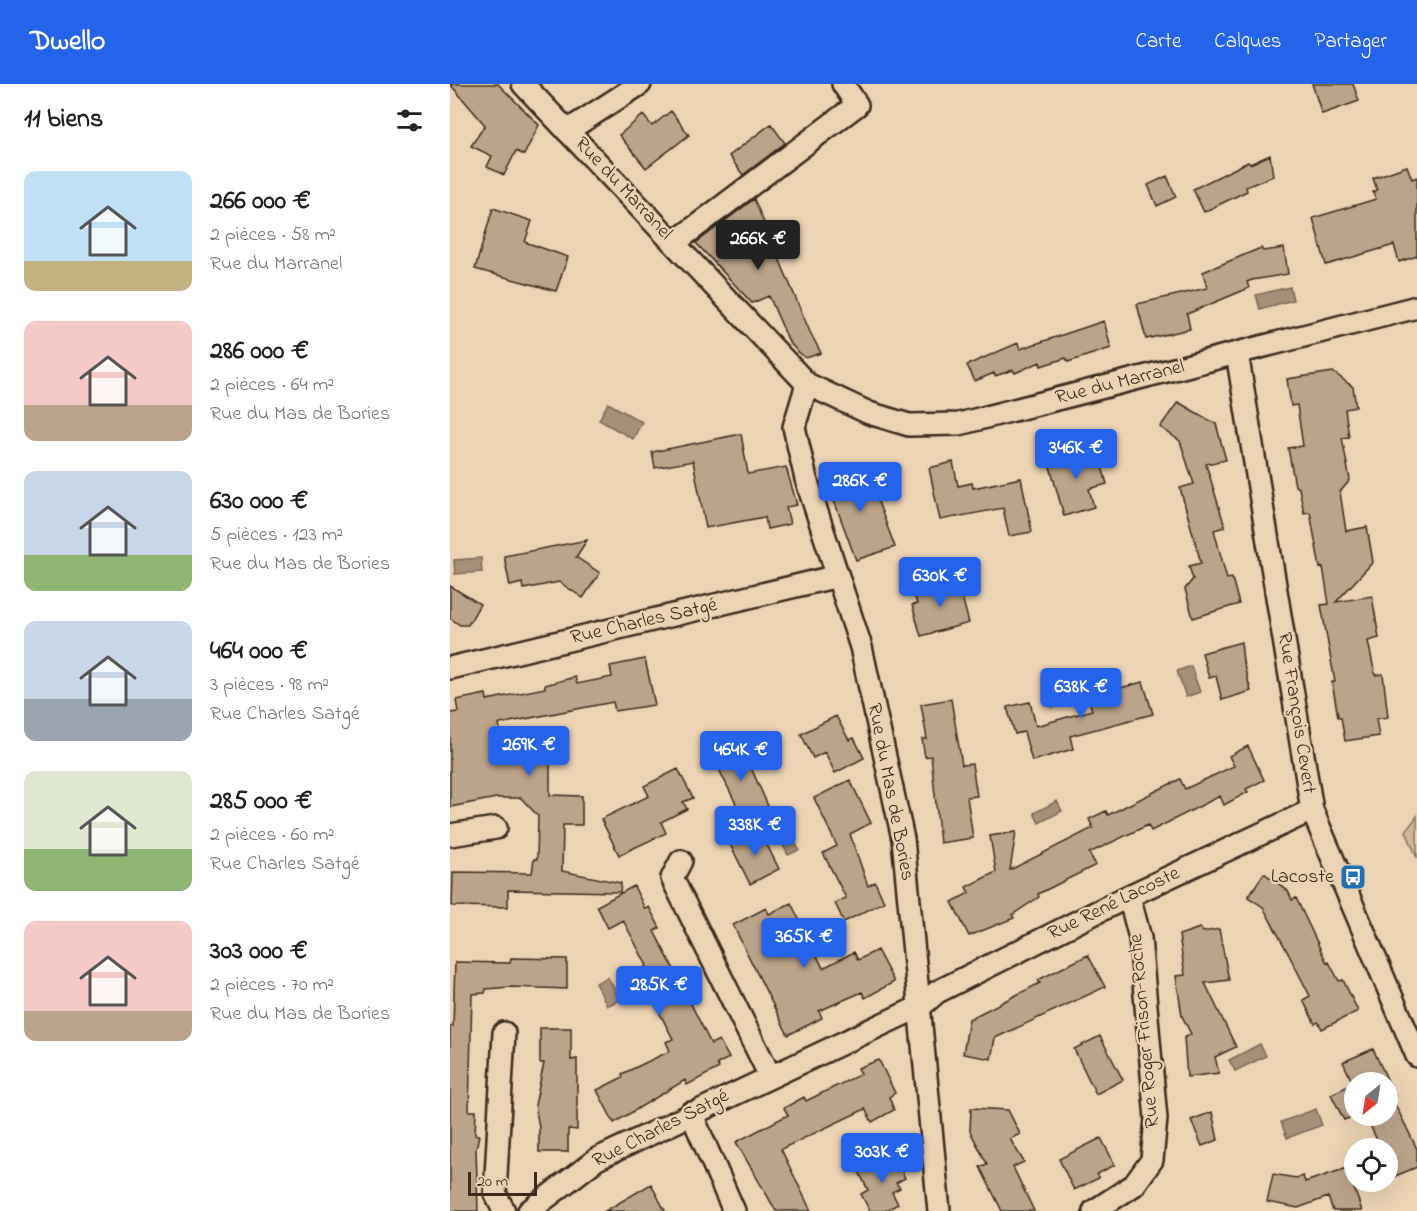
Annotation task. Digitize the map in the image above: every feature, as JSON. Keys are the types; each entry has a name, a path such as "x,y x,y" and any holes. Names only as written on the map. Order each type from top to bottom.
{"street":[{"name":"Rue du Marranel","path":"524,84 807,384 869,413 909,425 959,424 1417,307"},
{"path":"567,130 640,84"},
{"path":"674,243 857,105 843,84"},
{"name":"Rue François Cevert","path":"1237,353 1312,810 1417,1056"},
{"name":"Rue du Mas de Bories","path":"807,384 794,427 806,479 861,647 903,839 921,1006 939,1211"},
{"name":"Rue Charles Satgé","path":"450,668 838,576"},
{"name":"Rue René Lacoste","path":"921,1006 937,992 1129,896 1312,810"},
{"path":"450,835 496,828"},
{"path":"681,861 672,878 770,1076"},
{"name":"Rue Roger Frison-Roche","path":"1094,1211 1134,1185 1152,1160 1156,1119 1140,938 1129,896"},
{"name":"Rue Charles Satgé","path":"529,1211 597,1159 921,1006"},
{"path":"504,1033 495,1193 504,1211"},
{"path":"691,1113 734,1211"}],"shaded area":[{"path":"1290,287 1293,300 1260,309 1256,295"},
{"path":"608,403 642,422 633,439 599,420"},
{"path":"481,558 482,572 455,574 454,560"},
{"path":"1191,666 1200,692 1186,697 1177,671"},
{"path":"1058,678 1065,703 1052,707 1045,682"},
{"path":"1057,801 1062,811 1039,823 1034,813"},
{"path":"1417,816 1417,858 1406,831"},
{"path":"788,828 799,850 788,855 777,833"},
{"path":"608,977 620,1000 607,1006 596,983"},
{"path":"1260,1044 1266,1056 1235,1071 1229,1060"},
{"path":"1316,1109 1322,1125 1287,1138 1281,1122"}],"building":[{"path":"450,84 498,84 539,125 524,155 516,151 504,175 487,167 492,156 471,146 485,125"},
{"path":"1312,84 1353,84 1359,101 1322,114"},
{"path":"671,111 689,135 646,168 619,135 643,115 652,126"},
{"path":"771,124 785,143 743,175 729,156"},
{"path":"1270,155 1273,176 1246,187 1247,191 1204,212 1193,189 1248,162 1250,164"},
{"path":"1407,166 1412,179 1417,177 1417,256 1399,262 1394,245 1326,265 1313,218 1376,199 1373,192 1377,190 1373,178"},
{"path":"1167,176 1176,197 1157,206 1148,185"},
{"path":"754,199 821,353 806,358 797,351 789,342 769,296 752,303 696,243"},
{"path":"493,208 532,221 525,242 568,257 556,291 475,269"},
{"path":"1261,248 1263,251 1284,248 1288,274 1247,282 1249,288 1187,314 1190,329 1146,339 1137,304 1207,288 1203,272"},
{"path":"1104,321 1111,348 1068,362 1066,358 1041,366 1040,362 1015,373 1013,370 995,376 994,373 975,381 967,365 1018,343 1020,349"},
{"path":"1333,372 1353,387 1356,407 1345,409 1349,437 1342,438 1350,480 1340,492 1346,531 1367,527 1373,562 1336,602 1372,596 1379,638 1368,641 1375,675 1383,674 1388,717 1376,719 1379,736 1345,741 1341,717 1338,717 1332,682 1335,682 1321,605 1329,604 1323,567 1320,568 1310,512 1304,513 1299,488 1295,486 1288,448 1303,446 1297,405 1291,406 1287,379"},
{"path":"1178,402 1216,424 1226,460 1206,464 1225,527 1214,530 1227,579 1232,578 1239,604 1193,618 1185,589 1193,579 1189,566 1201,563 1180,488 1194,484 1180,441 1160,427"},
{"path":"741,434 748,474 786,467 797,505 786,507 790,524 767,529 765,517 706,528 693,461 655,468 652,452"},
{"path":"1067,450 1070,461 1098,453 1107,484 1089,489 1094,507 1064,516 1047,456"},
{"path":"953,462 958,486 972,483 973,488 1021,478 1032,532 1009,536 1003,508 940,520 929,468"},
{"path":"865,467 895,547 856,560 825,476"},
{"path":"587,540 576,557 600,573 583,598 559,582 523,589 522,583 510,586 504,556"},
{"path":"957,578 969,623 921,636 912,605 917,604 913,591"},
{"path":"450,586 480,604 468,625 460,625 450,618"},
{"path":"1241,642 1243,662 1251,691 1222,700 1216,676 1209,678 1202,653"},
{"path":"645,659 655,705 615,711 613,702 499,724 506,759 514,757 514,760 550,763 550,795 582,796 582,825 563,825 562,871 621,883 620,892 508,890 508,907 452,906 453,872 532,873 534,859 537,859 538,816 521,798 496,798 450,807 450,713 458,712 456,700 486,694 487,700 545,688 545,685 575,677 577,684 612,677 610,666"},
{"path":"1143,682 1153,714 1070,736 1073,749 1032,761 1024,732 1015,734 1007,707 1030,702 1036,726 1092,710 1086,691 1119,683 1120,688"},
{"path":"951,699 962,765 972,764 977,796 967,797 973,838 940,843 931,756 925,757 922,739 927,739 921,704"},
{"path":"836,716 849,740 854,738 864,758 835,773 825,752 813,758 801,734"},
{"path":"741,745 768,806 743,818 714,759"},
{"path":"1248,746 1264,780 1246,789 1248,792 1224,805 1220,796 1151,831 1148,825 1089,853 1096,865 1038,894 1039,897 1012,915 1014,918 969,936 952,902 969,893 966,887 996,872 990,836 1016,832 1010,870 1093,828 1089,819 1106,811 1108,815 1180,779 1185,789 1234,766 1229,756"},
{"path":"678,769 693,798 683,802 687,809 661,822 666,833 619,855 601,819 649,796 644,786"},
{"path":"850,780 871,823 850,834 868,886 875,882 884,902 844,922 835,903 846,898 823,853 837,846 814,798"},
{"path":"760,831 779,869 750,884 730,844"},
{"path":"1264,873 1288,891 1292,900 1296,898 1327,963 1329,962 1339,981 1343,980 1358,1011 1322,1029 1318,1022 1315,1024 1303,1000 1310,996 1287,951 1263,907 1248,897"},
{"path":"634,886 645,909 649,907 660,928 654,931 678,977 683,975 693,996 688,998 711,1044 719,1040 729,1058 717,1064 719,1068 687,1085 685,1080 614,1123 597,1090 623,1077 622,1074 670,1051 666,1042 673,1039 638,971 647,966 623,920 608,928 597,906"},
{"path":"791,903 823,968 854,952 858,960 877,950 894,982 865,998 862,992 819,1011 822,1018 788,1035 733,925 766,908 769,914"},
{"path":"1200,928 1203,932 1219,929 1229,980 1205,983 1236,1047 1215,1057 1219,1073 1187,1077 1184,1038 1191,1034 1182,1016 1176,976 1185,975 1179,935"},
{"path":"1088,955 1105,987 995,1038 991,1059 963,1054 969,1019 1040,983 1038,980"},
{"path":"511,958 567,959 567,989 510,987 486,989 485,993 472,994 469,1111 476,1111 475,1135 479,1135 476,1149 478,1211 450,1211 450,1026 453,1026 455,962 510,963"},
{"path":"540,1028 571,1028 571,1060 577,1059 577,1130 568,1129 568,1152 539,1152 539,1127 535,1105 544,1063 540,1063"},
{"path":"1100,1036 1123,1080 1096,1094 1074,1049"},
{"path":"1373,1049 1384,1072 1348,1072 1343,1062"},
{"path":"879,1060 895,1093 889,1097 894,1110 872,1122 865,1109 781,1149 811,1211 776,1211 736,1142 788,1115 784,1108 804,1097 806,1101 861,1074 858,1068"},
{"path":"1344,1088 1344,1120 1331,1094"},
{"path":"971,1108 1008,1110 1020,1134 1010,1139 1024,1162 1013,1167 1034,1211 1002,1211 980,1167 987,1164 970,1131"},
{"path":"1398,1110 1417,1149 1417,1167 1398,1175 1398,1138 1376,1138 1371,1126 1398,1126"},
{"path":"1212,1112 1218,1140 1202,1146 1191,1120"},
{"path":"1101,1138 1115,1165 1097,1174 1099,1178 1074,1190 1059,1159"},
{"path":"893,1155 905,1178 896,1183 900,1188 892,1192 898,1204 885,1211 870,1211 861,1194 868,1190 859,1172"},
{"path":"1344,1169 1344,1192 1355,1192 1362,1211 1333,1211 1328,1197 1298,1208 1267,1202 1273,1174 1296,1178 1303,1176 1305,1182"},
{"path":"651,1184 665,1211 605,1211"}],"place":[{"name":"Lacoste","path":"1353,877"}]}
